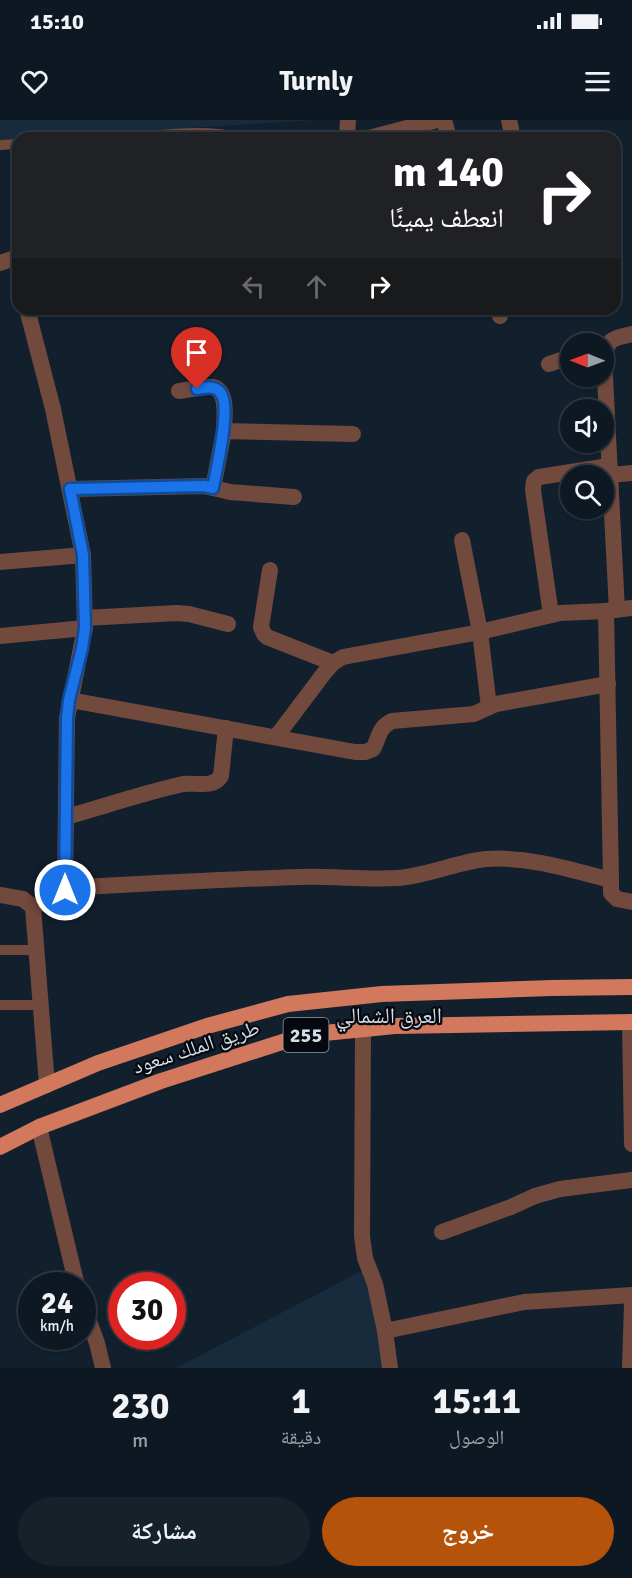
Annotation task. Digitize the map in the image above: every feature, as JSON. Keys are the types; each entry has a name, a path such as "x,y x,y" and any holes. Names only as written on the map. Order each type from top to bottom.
{"highway":[{"name":"طريق الملك سعود","path":"0,1105 98,1062 207,1026 288,1004 382,994 632,987"},
{"name":"طريق الملك سعود","path":"0,1147 39,1127 161,1081 304,1035 395,1026 631,1022"}],"street":[{"path":"392,132 437,120"},
{"path":"29,315 53,409 83,555 85,623 67,718 65,890"},
{"path":"614,338 632,334"},
{"path":"549,364 560,360"},
{"path":"179,391 214,387 224,398 224,431 213,488"},
{"path":"606,387 610,465"},
{"path":"224,431 353,434"},
{"path":"614,471 632,473"},
{"path":"551,615 533,490 534,481 539,477 560,475"},
{"path":"70,489 204,486 230,492 294,497"},
{"path":"613,519 618,609 608,684 611,893 617,899 632,902"},
{"path":"462,540 480,632 489,707"},
{"path":"0,562 83,555"},
{"path":"270,570 261,627 264,634 267,638 333,663"},
{"path":"276,737 325,672 343,657 480,632 560,613 618,609"},
{"path":"0,636 85,623 177,613 228,624"},
{"path":"69,700 365,752 374,749 381,729 392,720 474,714 496,704 608,684"},
{"path":"66,817 186,783 218,781 221,776 226,728"},
{"path":"33,907 65,890 84,887 304,877 398,878 485,859 527,860 611,880"},
{"path":"0,895 23,899 33,907 48,1085"},
{"path":"631,1022 632,1144"},
{"path":"363,1029 362,1236 365,1258 375,1284 390,1368"},
{"path":"39,1127 74,1272"},
{"path":"442,1232 535,1196 560,1189 632,1180"},
{"path":"384,1331 524,1302 632,1295"},
{"path":"630,1368 632,1304"},
{"path":"96,1340 103,1368"}],"lane":[{"path":"0,950 37,950"},
{"path":"0,1005 41,1005"}],"shaded area":[{"path":"0,120 315,120 126,132 12,132 12,139 0,140"},
{"path":"373,1265 391,1368 176,1368"}],"district":[{"name":"العرق الشمالي","path":"389,1015"}],"route":[{"path":"65,890 67,718 85,628 83,555 70,489 204,486 213,488 224,431 224,398 214,387 197,389"}]}
